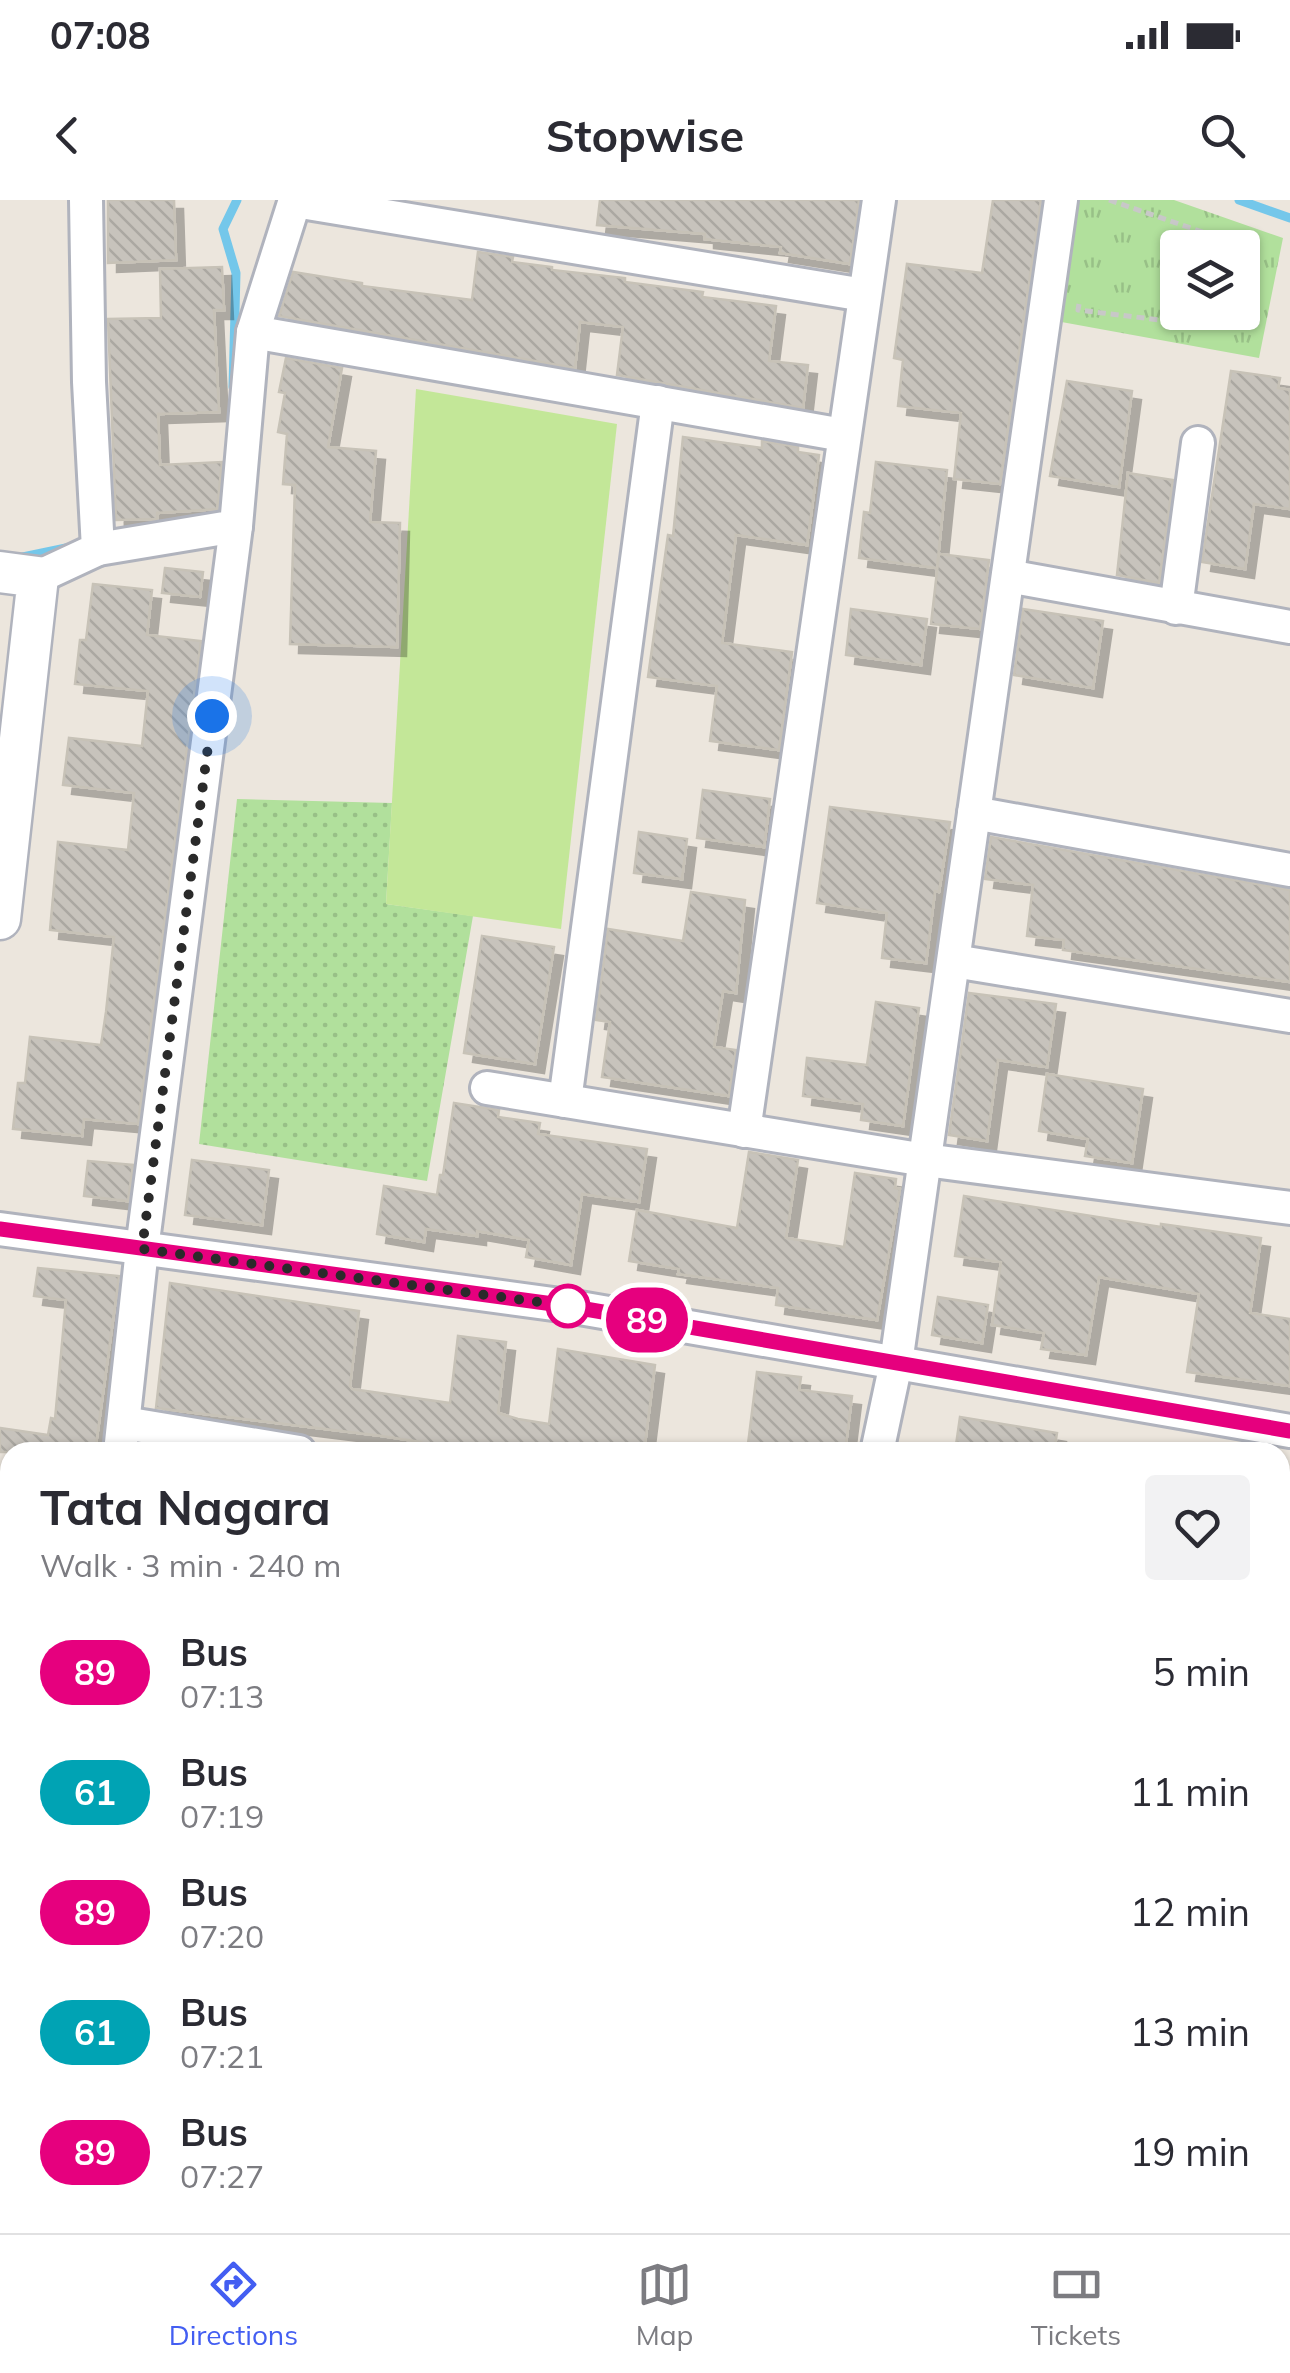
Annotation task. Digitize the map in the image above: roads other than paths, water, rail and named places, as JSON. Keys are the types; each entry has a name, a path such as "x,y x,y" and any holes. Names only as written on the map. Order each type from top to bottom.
{"street":[{"path":"86,200 98,549"},
{"path":"172,1442 121,1438 236,526 252,332 295,200 864,295"},
{"path":"744,1131 879,200"},
{"path":"879,1442 896,1363 1061,200"},
{"path":"252,332 844,435"},
{"path":"565,1101 658,402"},
{"path":"1176,608 1198,443"},
{"path":"0,919 19,575 98,549 236,526"},
{"path":"1008,576 1290,627"},
{"path":"974,813 1290,870"},
{"path":"954,961 1290,1016"},
{"path":"487,1088 925,1160 1290,1208"},
{"path":"0,1229 568,1306 1290,1431"}],"waterway":[{"path":"233,387 236,273 223,229 237,200"},
{"path":"1239,200 1290,218"},
{"path":"18,558 66,548"}]}
